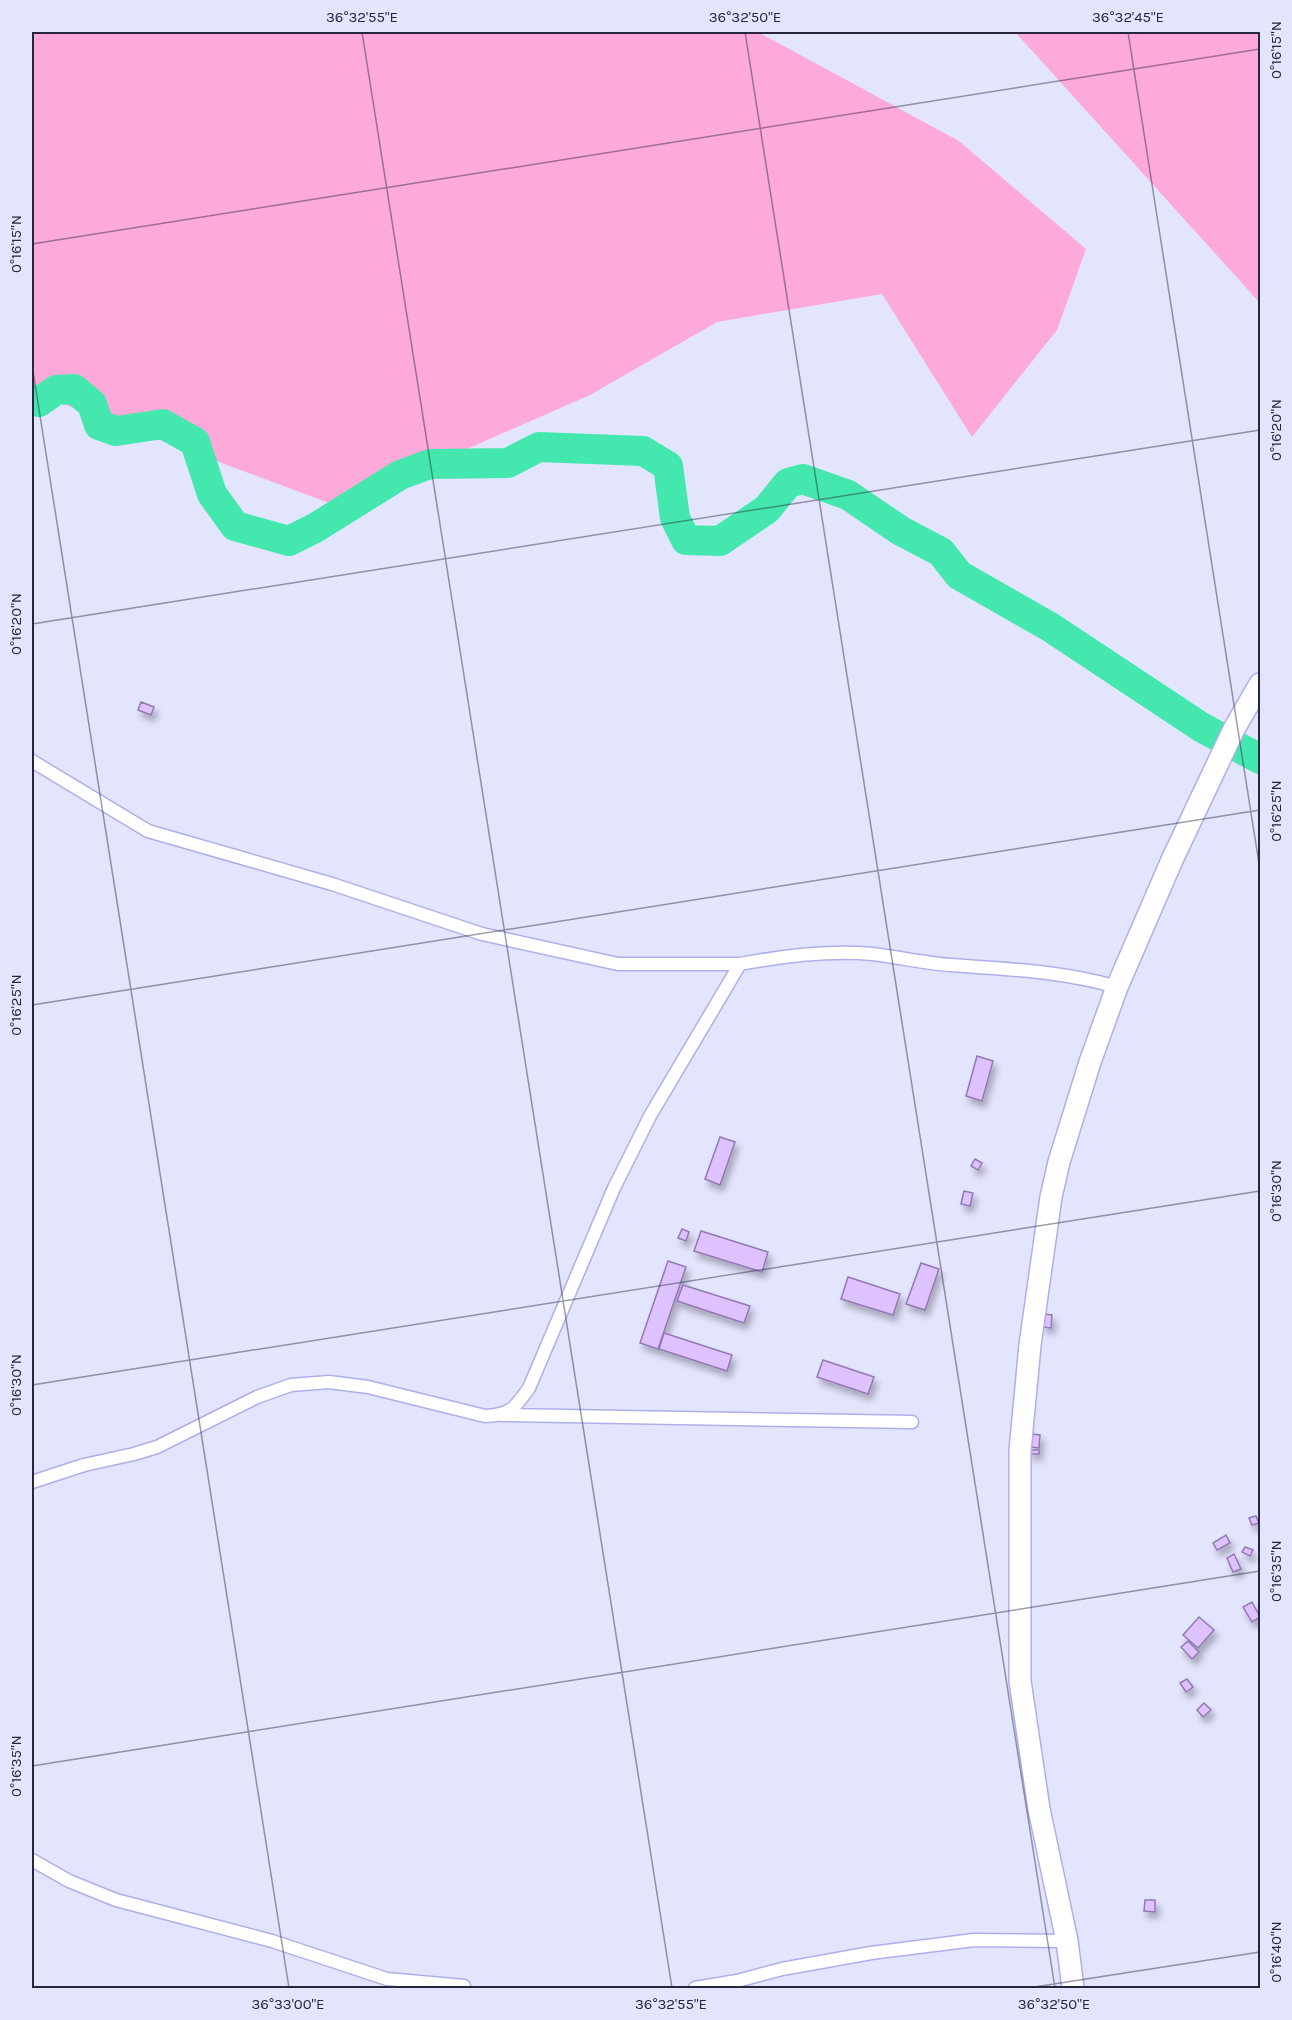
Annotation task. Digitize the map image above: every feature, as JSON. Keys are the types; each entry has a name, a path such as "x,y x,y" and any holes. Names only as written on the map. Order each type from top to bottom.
{"highway":[{"path":"1073,1989 1067,1941 1039,1809 1020,1681 1020,1451 1030,1345 1051,1197 1059,1162 1090,1062 1117,987 1221,754 1260,684"}],"street":[{"path":"32,761 148,831 332,884 482,933 618,964 740,964 798,954 870,954 934,964 1010,969 1089,979 1117,987"},
{"path":"501,1415 517,1406 529,1388 614,1188 650,1116 740,964"},
{"path":"32,1482 84,1465 157,1447 257,1397 291,1384 329,1382 368,1388 485,1416 912,1422"},
{"path":"32,1860 69,1881 116,1900 272,1941 387,1978 464,1986"},
{"path":"695,1989 736,1985 782,1969 871,1953 962,1942 1067,1941"}],"shaded area":[{"path":"32,32 758,32 959,141 1086,249 1057,330 972,437 882,294 717,322 590,395 337,506 36,394 32,389"},
{"path":"1015,32 1260,32 1260,303"}],"building":[{"path":"141,702 154,707 151,715 138,710"},
{"path":"977,1056 993,1061 982,1101 966,1096"},
{"path":"720,1137 735,1142 720,1185 705,1179"},
{"path":"975,1159 982,1163 978,1170 971,1166"},
{"path":"964,1191 973,1193 970,1206 961,1204"},
{"path":"682,1229 689,1232 686,1241 678,1238"},
{"path":"701,1231 768,1252 762,1272 694,1251"},
{"path":"668,1261 686,1267 658,1349 640,1343"},
{"path":"921,1263 939,1269 925,1310 906,1304"},
{"path":"848,1277 900,1294 893,1315 841,1299"},
{"path":"683,1285 750,1306 744,1323 677,1301"},
{"path":"1044,1314 1052,1315 1051,1328 1043,1327"},
{"path":"664,1333 732,1355 727,1371 659,1349"},
{"path":"823,1360 874,1377 868,1394 817,1377"},
{"path":"1032,1434 1040,1435 1039,1448 1031,1447"},
{"path":"1029,1450 1039,1450 1039,1454 1029,1454"},
{"path":"1256,1516 1259,1523 1252,1525 1249,1518"},
{"path":"1226,1535 1230,1543 1217,1550 1213,1543"},
{"path":"1245,1547 1253,1550 1250,1556 1242,1552"},
{"path":"1234,1554 1241,1569 1233,1572 1227,1558"},
{"path":"1252,1602 1260,1617 1252,1622 1243,1607"},
{"path":"1199,1617 1214,1630 1198,1648 1183,1635"},
{"path":"1188,1641 1199,1652 1192,1659 1181,1647"},
{"path":"1187,1679 1193,1687 1186,1692 1180,1683"},
{"path":"1204,1703 1211,1710 1203,1717 1197,1710"},
{"path":"1145,1900 1155,1900 1155,1912 1144,1911"}],"waterway":[{"path":"32,399 39,402 56,390 74,389 92,404 99,425 116,431 163,424 195,442 212,494 235,526 289,541 315,528 400,475 430,464 508,463 539,447 643,451 668,466 675,518 686,540 720,541 767,509 788,483 803,479 848,495 901,531 941,552 959,575 1050,627 1201,727 1260,759"}]}
